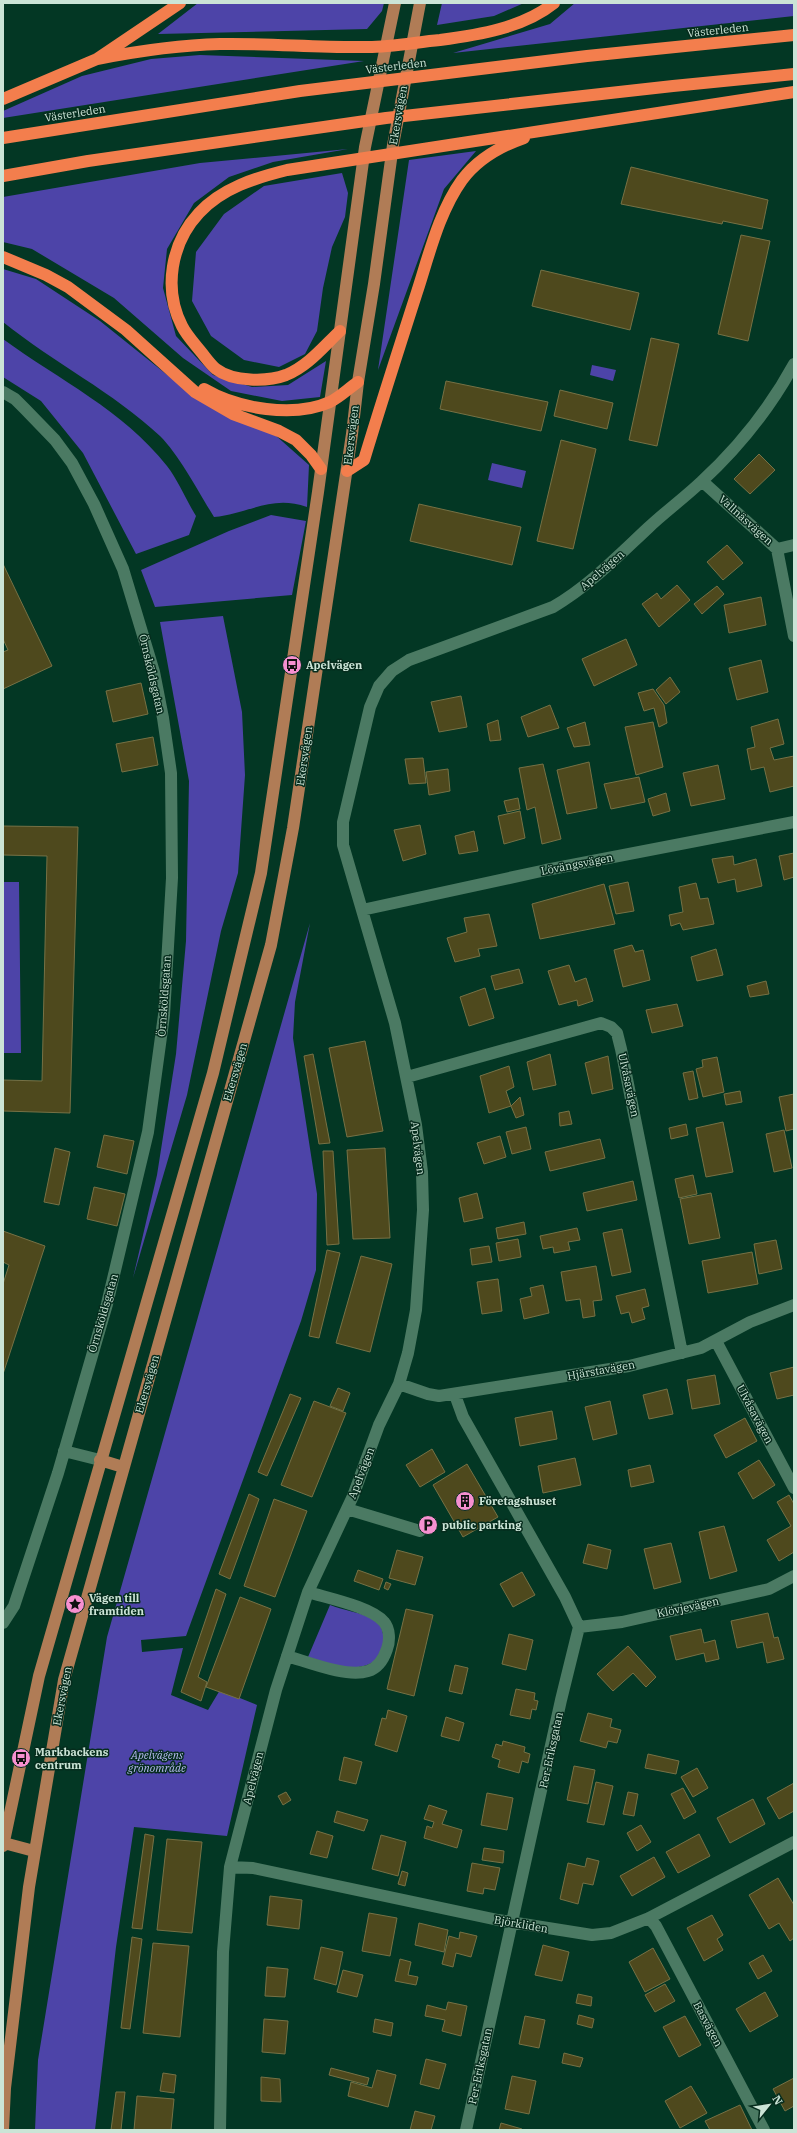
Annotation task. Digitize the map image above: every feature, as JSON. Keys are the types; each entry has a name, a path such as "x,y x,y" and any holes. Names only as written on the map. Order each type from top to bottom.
{"highway":[{"path":"3,99 97,59 180,3"},
{"path":"97,59 136,51 184,46 268,44 369,47 466,37 516,23 537,14 554,3"},
{"name":"Västerleden","path":"3,138 330,88 587,56 794,35"},
{"path":"3,176 88,161 386,118 794,74"},
{"path":"340,331 309,362 286,375 254,380 238,378 216,369 190,339 182,326 173,298 172,282 174,259 182,237 190,224 211,202 228,190 262,176 287,170 794,92"},
{"path":"347,470 364,460 433,242 455,191 462,179 493,152 515,141 550,130"},
{"path":"3,256 46,275 81,296 126,330 195,392 218,406 296,440 311,455 321,469"},
{"path":"168,369 213,395 277,410 307,409 331,401 358,382"}],"main road":[{"name":"Ekersvägen","path":"3,1844 39,1676 100,1460 213,1073 261,872 318,492 359,190 374,99 395,3"},
{"name":"Ekersvägen","path":"3,2130 5,2088 34,1850 64,1680 271,945 293,828 347,470 358,382 374,284 400,101 420,3"},
{"path":"100,1460 123,1467"},
{"path":"3,1844 34,1850"}],"street":[{"name":"Apelvägen","path":"220,2130 223,1952 230,1868 276,1690 308,1592 347,1509 379,1425 399,1384 408,1353 416,1310 423,1210 422,1172 407,1077 395,1023 343,845 344,822 370,707 379,686 392,671 409,660 553,607 572,596 600,574 649,527 702,481 760,419 794,364"},
{"name":"Örnsköldsgatan","path":"3,392 16,399 26,409 55,440 72,463 94,504 120,562 154,672 163,718 171,773 172,878 164,1015 148,1132 107,1304 64,1451 14,1606 3,1623"},
{"name":"Vallnäsvägen","path":"702,481 777,549 794,636"},
{"path":"777,549 794,545"},
{"name":"Lövängsvägen","path":"362,910 546,870 794,822"},
{"name":"Ulvåsavägen","path":"407,1077 601,1023 611,1027 617,1033 630,1086 682,1353"},
{"name":"Hjärstavägen","path":"399,1384 428,1394 455,1395 629,1366 701,1348 750,1322 794,1305"},
{"name":"Ulvåsavägen","path":"716,1341 794,1488"},
{"path":"455,1395 463,1417 565,1597 579,1627"},
{"path":"64,1451 100,1460"},
{"path":"347,1509 420,1531"},
{"name":"Klövjevägen","path":"579,1627 622,1622 769,1589 794,1576"},
{"path":"287,1656 345,1672 368,1671 381,1663 388,1648 389,1635 385,1623 371,1612 308,1592"},
{"name":"Per-Eriksgatan","path":"466,2130 579,1627"},
{"name":"Björkliden","path":"230,1868 253,1868 512,1922 592,1936 611,1933 649,1918 794,1842"},
{"name":"Basvägen","path":"649,1918 656,1926 764,2130"}],"green space":[{"path":"198,3 384,3 382,11 367,29 158,34"},
{"path":"442,3 524,3 494,16 437,25"},
{"path":"575,3 794,3 794,16 453,53 550,24"},
{"path":"200,55 364,61 3,118 3,111 82,76 151,59"},
{"path":"348,149 273,162 229,177 194,203 167,249 163,288 176,336 213,375 252,387 288,385 326,361 320,397 282,401 231,391 183,358 114,298 32,249 3,242 3,197 200,163"},
{"path":"476,151 444,189 378,370 409,160"},
{"path":"342,173 348,193 345,217 332,247 323,288 317,331 305,354 279,367 244,360 211,336 192,301 196,252 224,214 264,186"},
{"path":"3,269 36,279 100,321 166,374 210,405 274,434 309,465 307,507 282,503 271,504 214,517 182,464 160,436 123,405 42,351 3,322"},
{"path":"3,339 111,412 150,446 171,472 196,516 189,535 136,554 83,453 41,401 3,377"},
{"path":"592,365 616,370 613,381 590,375"},
{"path":"492,463 526,471 522,488 488,480"},
{"path":"271,515 306,521 292,595 155,607 141,570 229,531"},
{"path":"223,616 242,712 245,775 238,873 221,931 187,1095 133,1278 157,1175 176,1054 186,941 189,781 160,622"},
{"path":"3,882 19,882 21,1053 3,1053"},
{"name":"Apelvägens grönområde","path":"310,923 295,1002 293,1038 317,1194 316,1270 301,1321 186,1636 141,1640 142,1652 183,1648 171,1695 208,1710 220,1690 257,1705 227,1836 134,1827 116,1947 95,2130 35,2130 38,2060 107,1637"},
{"path":"330,1605 369,1617 379,1623 383,1631 384,1646 380,1656 376,1660 360,1667 343,1667 308,1657"}],"building":[{"path":"631,167 768,200 762,229 723,221 722,224 621,204"},
{"path":"741,235 770,241 748,341 718,334"},
{"path":"541,270 639,293 630,330 532,306"},
{"path":"651,338 679,344 657,446 629,440"},
{"path":"446,381 548,402 541,431 440,409"},
{"path":"560,390 613,403 607,429 554,416"},
{"path":"561,440 596,449 573,549 537,541"},
{"path":"759,454 775,470 750,494 734,479"},
{"path":"419,504 521,527 512,565 410,541"},
{"path":"727,545 743,563 723,580 707,562"},
{"path":"3,564 52,666 3,689 3,652 8,650 3,639"},
{"path":"677,585 690,600 659,627 642,604 657,593 661,599"},
{"path":"717,586 724,594 702,614 694,604"},
{"path":"761,597 766,625 729,633 724,605"},
{"path":"626,639 637,665 594,686 582,659"},
{"path":"761,660 768,692 737,700 729,668"},
{"path":"670,677 680,692 666,704 656,690"},
{"path":"141,683 148,714 113,722 106,691"},
{"path":"653,689 664,705 667,723 659,727 654,708 644,711 638,693"},
{"path":"461,696 467,727 439,732 431,702"},
{"path":"550,705 559,728 528,737 521,717"},
{"path":"778,719 784,744 770,748 774,760 794,756 794,786 770,792 764,767 751,770 747,749 755,747 751,727"},
{"path":"498,720 501,740 490,741 487,724"},
{"path":"585,722 590,745 574,747 567,728"},
{"path":"653,722 663,767 636,775 625,727"},
{"path":"153,737 158,765 122,772 116,744"},
{"path":"423,758 426,783 409,784 405,759"},
{"path":"589,762 597,808 567,814 557,770"},
{"path":"543,764 561,839 542,844 535,807 527,810 519,768"},
{"path":"718,765 725,799 691,806 683,773"},
{"path":"448,769 450,791 429,795 426,772"},
{"path":"639,777 645,802 611,809 604,784"},
{"path":"666,793 670,811 653,816 648,799"},
{"path":"518,798 520,809 507,812 504,801"},
{"path":"520,811 525,838 504,844 498,816"},
{"path":"420,825 426,854 403,861 394,830"},
{"path":"3,826 78,827 70,1113 3,1111 3,1080 42,1081 47,856 3,855"},
{"path":"474,831 478,851 459,854 455,836"},
{"path":"794,853 794,877 784,880 779,856"},
{"path":"733,856 734,865 756,859 762,886 737,892 735,879 718,883 712,859"},
{"path":"628,882 634,911 616,914 609,886"},
{"path":"696,883 700,899 708,898 714,924 683,930 680,923 671,926 669,915 683,912 679,887"},
{"path":"604,884 615,924 540,939 532,904"},
{"path":"489,914 497,946 478,949 480,956 455,962 447,938 467,932 464,918"},
{"path":"632,945 635,952 643,950 650,980 623,987 614,950"},
{"path":"716,949 723,975 697,981 691,957"},
{"path":"569,965 575,982 586,978 593,1001 578,1006 577,1000 559,1005 548,971"},
{"path":"519,969 523,983 495,990 491,976"},
{"path":"766,981 769,994 750,997 747,986"},
{"path":"485,988 494,1018 469,1026 460,997"},
{"path":"677,1004 683,1026 652,1033 646,1010"},
{"path":"365,1041 383,1131 347,1137 329,1048"},
{"path":"313,1054 330,1143 319,1144 304,1056"},
{"path":"550,1054 556,1085 533,1090 527,1062"},
{"path":"608,1056 613,1089 592,1094 585,1063"},
{"path":"717,1057 724,1092 703,1097 696,1069 703,1067 702,1060"},
{"path":"509,1066 514,1087 506,1091 511,1106 489,1113 480,1076"},
{"path":"693,1071 698,1098 689,1100 683,1073"},
{"path":"740,1091 742,1102 726,1105 724,1094"},
{"path":"794,1094 794,1129 786,1131 779,1097"},
{"path":"520,1097 524,1115 516,1118 511,1106"},
{"path":"569,1111 572,1124 560,1126 559,1113"},
{"path":"723,1122 733,1172 706,1177 696,1128"},
{"path":"686,1124 688,1135 671,1139 669,1128"},
{"path":"526,1127 531,1149 512,1154 506,1132"},
{"path":"784,1130 792,1168 774,1172 766,1134"},
{"path":"104,1135 134,1141 127,1174 97,1167"},
{"path":"500,1136 506,1157 484,1164 477,1143"},
{"path":"600,1139 605,1158 550,1171 545,1152"},
{"path":"55,1148 70,1152 59,1205 44,1202"},
{"path":"385,1148 390,1238 353,1239 347,1150"},
{"path":"323,1151 333,1151 339,1244 327,1245"},
{"path":"693,1175 697,1194 679,1198 675,1179"},
{"path":"633,1181 637,1200 587,1211 583,1193"},
{"path":"94,1187 125,1194 117,1226 87,1219"},
{"path":"477,1193 483,1218 464,1222 459,1198"},
{"path":"711,1193 720,1238 689,1244 680,1199"},
{"path":"524,1222 526,1234 498,1239 496,1228"},
{"path":"577,1228 580,1240 568,1242 570,1250 554,1253 553,1247 543,1249 540,1236"},
{"path":"622,1229 631,1272 612,1276 603,1233"},
{"path":"3,1231 45,1246 3,1374 3,1284 9,1265 3,1262"},
{"path":"518,1239 521,1257 499,1261 496,1243"},
{"path":"776,1240 782,1269 759,1274 754,1244"},
{"path":"489,1246 492,1262 472,1265 470,1249"},
{"path":"327,1250 340,1253 319,1338 309,1336"},
{"path":"752,1252 758,1284 708,1293 702,1261"},
{"path":"361,1256 392,1264 370,1352 336,1343"},
{"path":"596,1266 602,1300 593,1301 595,1316 583,1318 580,1299 566,1301 561,1272"},
{"path":"498,1279 502,1311 482,1314 477,1282"},
{"path":"543,1285 549,1313 524,1319 520,1299 532,1296 530,1288"},
{"path":"645,1289 649,1306 642,1308 645,1319 632,1323 629,1312 621,1314 616,1296"},
{"path":"794,1367 794,1395 777,1399 770,1373"},
{"path":"715,1375 720,1404 692,1409 687,1380"},
{"path":"338,1388 350,1393 343,1411 330,1406"},
{"path":"667,1389 673,1414 649,1419 643,1395"},
{"path":"290,1394 301,1398 267,1476 258,1472"},
{"path":"314,1401 346,1413 312,1497 281,1485"},
{"path":"610,1401 617,1434 593,1440 585,1407"},
{"path":"552,1411 557,1439 520,1446 515,1418"},
{"path":"745,1418 757,1441 726,1458 714,1435"},
{"path":"432,1449 445,1472 420,1487 406,1465"},
{"path":"575,1458 581,1485 543,1493 538,1466"},
{"path":"759,1460 775,1485 753,1499 738,1473"},
{"name":"Företagshuset","path":"467,1464 498,1517 463,1537 433,1485"},
{"path":"650,1465 654,1482 631,1487 628,1470"},
{"path":"249,1494 259,1499 230,1579 219,1574"},
{"path":"789,1495 794,1504 794,1552 779,1561 767,1540 791,1526 777,1502"},
{"path":"274,1499 307,1511 275,1597 244,1586"},
{"path":"724,1526 737,1571 710,1579 699,1532"},
{"path":"671,1543 681,1582 654,1589 644,1549"},
{"path":"588,1544 611,1550 607,1569 583,1563"},
{"path":"397,1550 423,1557 415,1585 389,1578"},
{"path":"358,1570 383,1579 379,1590 354,1581"},
{"path":"522,1572 535,1595 513,1607 500,1584"},
{"path":"386,1582 391,1584 388,1590 384,1588"},
{"path":"216,1589 226,1594 198,1677 207,1682 201,1701 181,1692"},
{"path":"240,1597 271,1609 239,1699 206,1687"},
{"path":"406,1609 433,1615 414,1696 387,1689"},
{"path":"768,1613 774,1638 778,1637 784,1659 767,1663 763,1642 737,1648 731,1621"},
{"path":"701,1629 704,1643 715,1640 719,1659 706,1662 704,1653 676,1660 670,1636"},
{"path":"509,1634 533,1640 526,1670 502,1664"},
{"path":"628,1646 656,1677 646,1687 633,1673 613,1691 597,1674"},
{"path":"455,1665 468,1668 462,1694 449,1691"},
{"path":"516,1689 535,1693 534,1700 538,1701 536,1710 532,1709 530,1719 510,1715"},
{"path":"388,1710 407,1716 397,1752 375,1745 382,1718 386,1719"},
{"path":"588,1713 612,1719 610,1727 621,1730 617,1743 608,1741 606,1748 580,1741"},
{"path":"446,1717 464,1723 459,1741 441,1736"},
{"path":"503,1741 525,1747 524,1752 530,1754 528,1763 522,1761 519,1773 498,1767 500,1760 492,1757 496,1744 502,1746"},
{"path":"648,1754 679,1761 676,1774 645,1768"},
{"path":"344,1757 362,1762 356,1784 339,1780"},
{"path":"574,1766 595,1770 588,1804 567,1800"},
{"path":"697,1768 708,1788 693,1797 681,1777"},
{"path":"596,1782 613,1786 604,1825 587,1822"},
{"path":"794,1783 794,1811 779,1819 767,1798"},
{"path":"683,1788 696,1812 684,1819 671,1794"},
{"path":"286,1792 291,1800 283,1805 278,1796"},
{"path":"628,1792 638,1794 634,1816 623,1814"},
{"path":"487,1793 513,1798 507,1830 481,1825"},
{"path":"753,1799 765,1824 730,1843 717,1818"},
{"path":"429,1805 447,1811 442,1824 462,1830 457,1848 424,1838 427,1826 432,1828 434,1822 424,1819"},
{"path":"337,1811 368,1820 364,1831 334,1822"},
{"path":"641,1825 651,1842 637,1851 627,1833"},
{"path":"317,1831 333,1836 327,1858 310,1854"},
{"path":"145,1834 154,1836 142,1929 132,1928"},
{"path":"699,1834 710,1856 678,1873 666,1852"},
{"path":"381,1835 406,1842 398,1876 372,1869"},
{"path":"167,1839 202,1842 192,1933 157,1930"},
{"path":"484,1848 504,1851 503,1863 482,1860"},
{"path":"654,1857 665,1877 632,1896 620,1876"},
{"path":"587,1858 599,1861 593,1885 583,1883 578,1904 560,1899 568,1863 585,1867"},
{"path":"472,1863 500,1868 495,1890 484,1888 483,1894 467,1891"},
{"path":"402,1871 408,1873 405,1886 398,1884"},
{"path":"778,1878 794,1905 794,1938 790,1941 779,1923 769,1929 749,1895"},
{"path":"270,1896 302,1900 299,1929 267,1925"},
{"path":"369,1913 397,1918 390,1956 362,1951"},
{"path":"712,1915 723,1935 717,1939 723,1950 704,1961 687,1928"},
{"path":"419,1923 448,1930 444,1952 415,1945"},
{"path":"460,1932 477,1936 471,1957 456,1953 453,1967 442,1964 449,1936 459,1939"},
{"path":"132,1937 142,1939 130,2029 121,2028"},
{"path":"153,1943 189,1946 180,2037 143,2033"},
{"path":"543,1945 569,1952 562,1981 535,1975"},
{"path":"321,1947 343,1952 336,1985 314,1979"},
{"path":"653,1948 670,1979 645,1992 629,1962"},
{"path":"763,1955 772,1971 758,1979 749,1963"},
{"path":"400,1959 411,1962 408,1975 418,1977 416,1985 395,1981"},
{"path":"267,1967 288,1969 285,1997 265,1996"},
{"path":"343,1970 363,1975 357,1997 337,1992"},
{"path":"665,1984 675,2001 655,2012 645,1995"},
{"path":"765,1992 778,2016 750,2032 736,2009"},
{"path":"578,1994 592,1997 591,2006 576,2003"},
{"path":"448,2002 467,2006 461,2036 442,2031 445,2020 425,2016 427,2005 446,2010"},
{"path":"579,2015 594,2019 592,2028 577,2024"},
{"path":"525,2016 545,2020 539,2048 519,2044"},
{"path":"685,2016 701,2045 679,2057 663,2027"},
{"path":"264,2019 288,2021 285,2054 262,2052"},
{"path":"375,2019 393,2023 391,2036 373,2032"},
{"path":"564,2053 583,2058 580,2067 562,2063"},
{"path":"426,2059 446,2064 439,2089 420,2084"},
{"path":"331,2068 369,2078 367,2085 329,2075"},
{"path":"377,2070 396,2075 388,2107 348,2096 351,2082 372,2088"},
{"path":"163,2073 176,2075 174,2093 160,2091"},
{"path":"512,2076 536,2081 529,2114 505,2109"},
{"path":"261,2077 280,2079 281,2102 261,2101"},
{"path":"794,2078 794,2106 785,2111 773,2089"},
{"path":"691,2086 707,2113 680,2128 665,2101"},
{"path":"116,2092 125,2092 121,2130 111,2130"},
{"path":"137,2096 174,2099 171,2130 134,2130"},
{"path":"740,2105 752,2130 710,2130 705,2121"},
{"path":"415,2111 435,2116 431,2130 410,2130"},
{"path":"501,2123 522,2129 499,2130"}],"place":[{"name":"Apelvägen","path":"292,665"},
{"name":"Företagshuset","path":"465,1501"},
{"name":"public parking","path":"428,1525"},
{"name":"Vägen till framtiden","path":"75,1604"},
{"name":"Markbackens centrum","path":"21,1758"}]}
